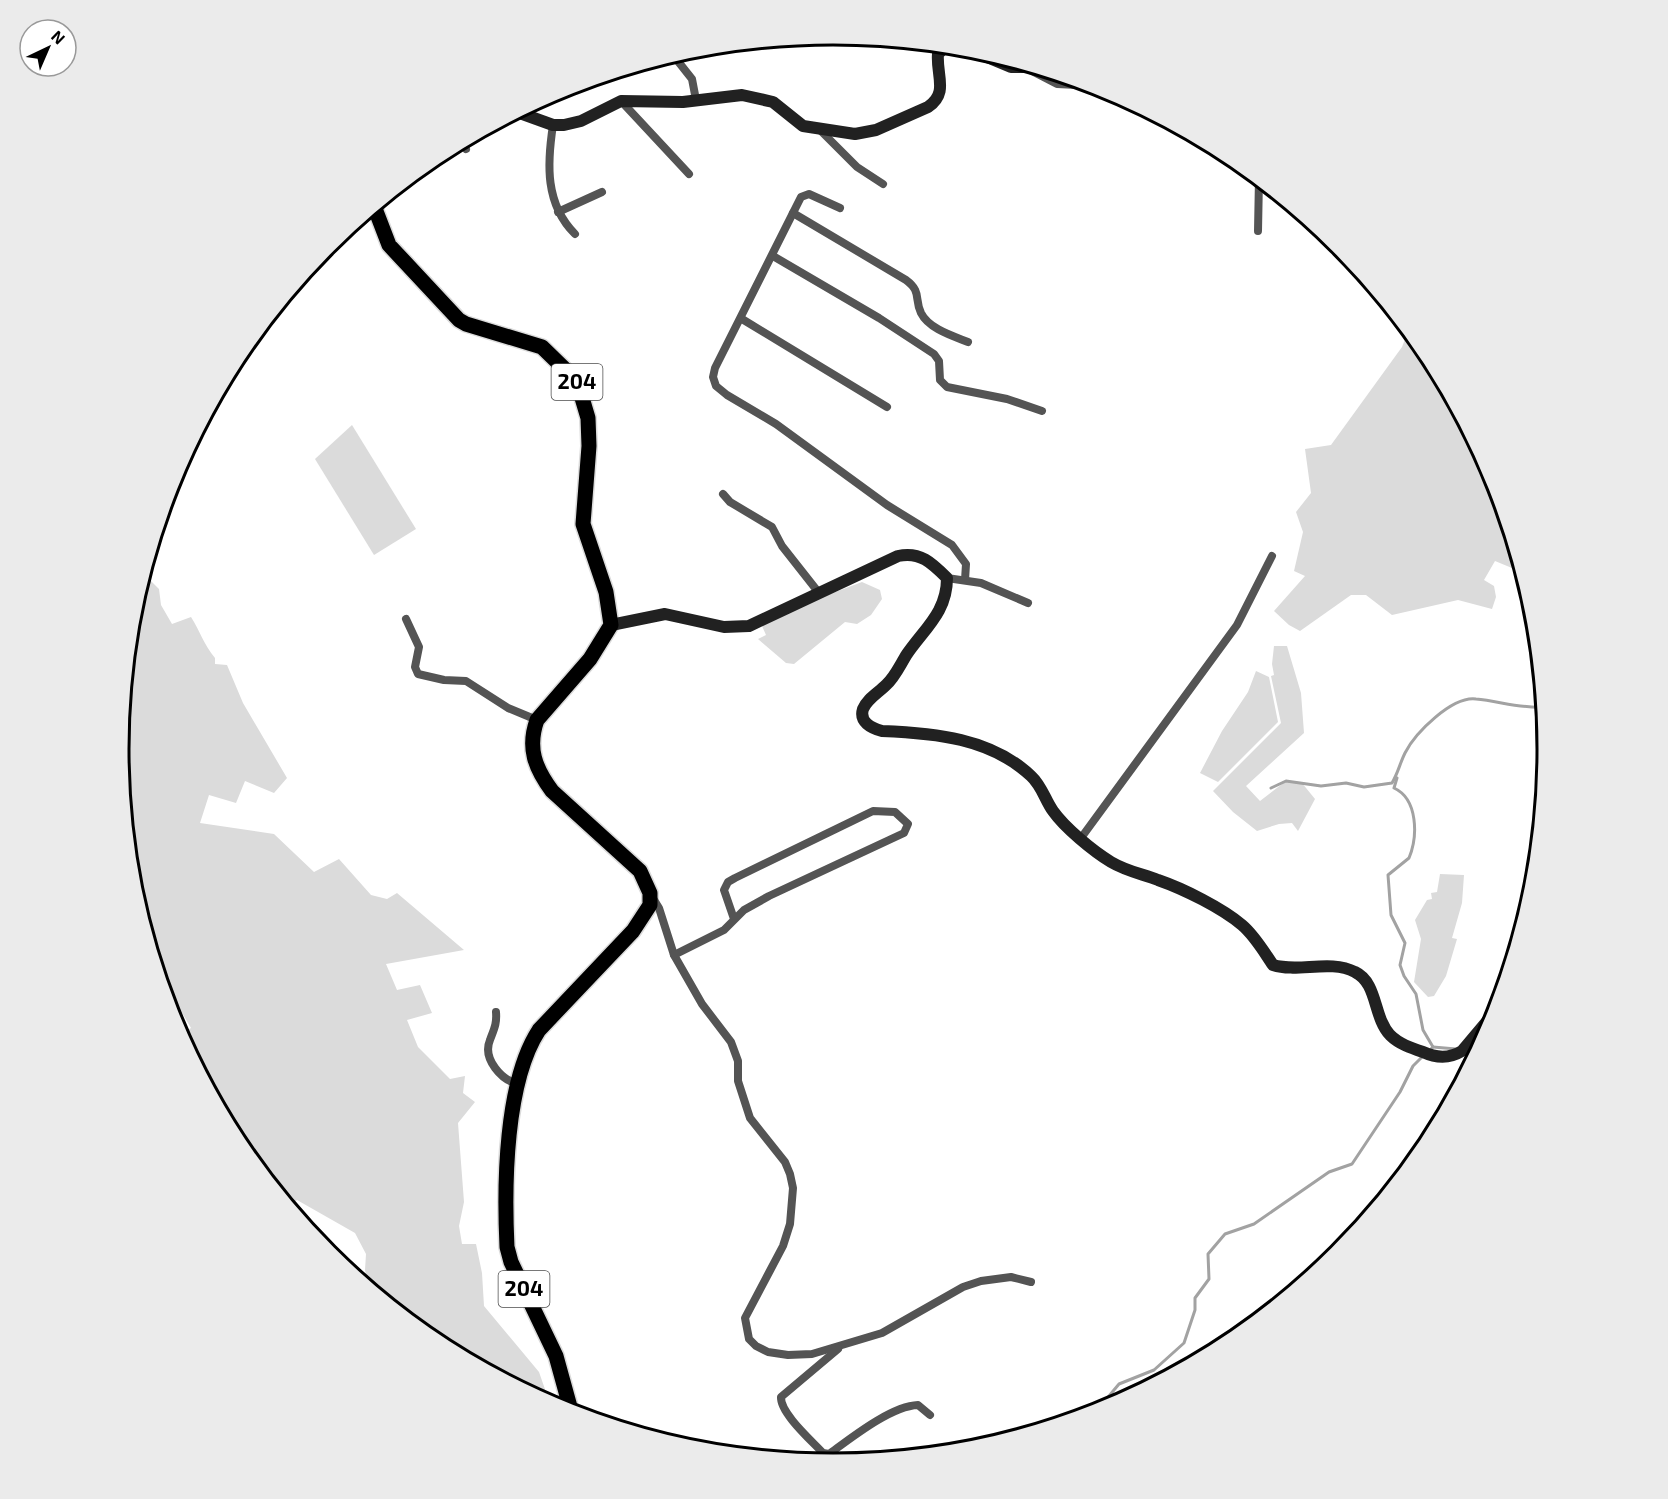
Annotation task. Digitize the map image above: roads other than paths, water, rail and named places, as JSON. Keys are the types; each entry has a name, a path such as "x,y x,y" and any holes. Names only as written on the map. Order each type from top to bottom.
{"highway":[{"name":"204","path":"377,214 389,245 459,320 542,347 577,381 584,398 588,427 583,524 606,592 611,625"},
{"path":"611,625 590,659 537,720 532,744 535,764 541,777 569,808 640,871 650,893"},
{"name":"204","path":"569,1402 556,1356 507,1247 510,1125 525,1053 539,1030 633,931 650,905 650,893"}],"street":[{"path":"527,116 553,125 573,123 621,101 696,100 725,96 756,97 773,102 797,123 819,129 866,133 928,107 941,92 937,58 939,53"},
{"path":"679,63 692,79 696,100"},
{"path":"1049,79 1057,84 1066,84"},
{"path":"621,101 689,174"},
{"path":"553,125 548,166 558,212 575,234"},
{"path":"819,129 857,167 883,184"},
{"path":"1258,231 1259,188"},
{"path":"558,212 602,192"},
{"path":"840,208 805,194 793,213 742,319 715,368 713,377 716,386 791,434 887,505 952,545 966,564 965,580"},
{"path":"793,213 906,280 916,289 920,309 925,318 939,329 968,342"},
{"path":"773,256 879,318 934,354 939,362 940,380 947,387 1007,399 1042,411"},
{"path":"742,319 887,407"},
{"path":"723,494 730,502 772,527 782,546 819,593"},
{"path":"611,625 665,614 724,627 749,626 898,556 909,554 922,556 947,578 996,588 1028,603"},
{"path":"1082,838 1237,625 1272,556"},
{"path":"947,578 945,598 936,619 908,652 893,676 866,704 862,712 864,721 872,728 882,731 949,735 1000,756 1032,777 1067,827 1112,863 1177,887 1242,925 1273,965 1287,968 1312,965 1352,970 1361,975 1368,983 1382,1025 1403,1045 1434,1057 1456,1055 1480,1030"},
{"path":"406,619 420,647 415,667 418,674 444,680 466,681 508,708 537,720"},
{"path":"674,955 724,930 744,910 769,896 904,834 908,824 895,812 873,811 735,878 728,882 724,890 734,919"},
{"path":"650,893 659,908 674,955 702,1004 730,1042 738,1061 738,1081 750,1118 785,1162 793,1188 790,1224 783,1246 752,1301 745,1318 745,1328 756,1346 768,1352 812,1354 826,1358"},
{"path":"496,1012 496,1026 489,1040 491,1059 504,1078 519,1084"},
{"path":"812,1354 882,1333 963,1287 995,1278 1031,1282"},
{"path":"825,1454 780,1403 783,1393 841,1347"},
{"path":"826,1454 906,1407 918,1404 930,1415"}],"waterway":[{"path":"1271,788 1286,781 1321,786 1346,783 1364,787 1392,783 1405,753 1417,736 1435,717 1456,703 1476,699 1537,707"},
{"path":"1397,778 1394,788 1408,800 1415,829 1409,858 1388,875 1391,915 1405,943 1400,965 1404,976 1416,994 1423,1030 1433,1047 1430,1050"},
{"path":"1433,1047 1456,1049"},
{"path":"1465,1051 1469,1054"},
{"path":"1107,1399 1119,1384 1154,1370 1184,1343 1195,1310 1195,1298 1209,1279 1208,1254 1225,1234 1254,1224 1329,1172 1352,1164 1400,1092 1413,1066 1423,1056"}]}
